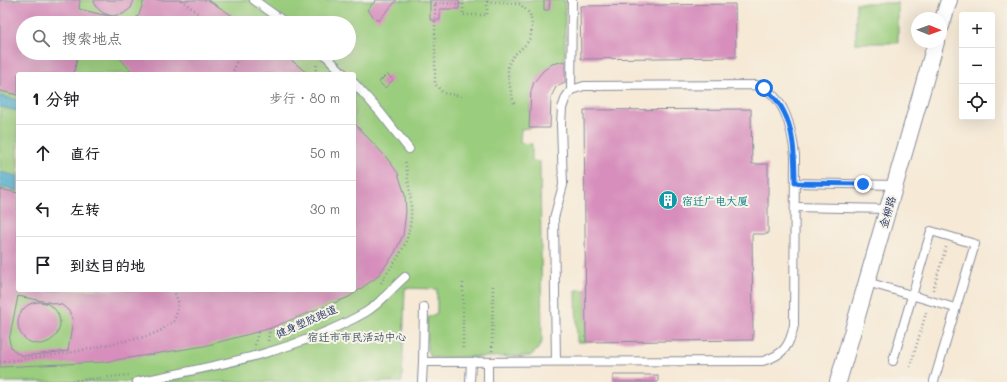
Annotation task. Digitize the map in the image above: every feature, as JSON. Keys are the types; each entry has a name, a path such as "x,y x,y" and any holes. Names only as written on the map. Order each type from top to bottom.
{"street":[{"path":"945,12 949,0"},
{"name":"金柳路","path":"838,382 934,48"}],"lane":[{"path":"254,0 276,16"},
{"path":"556,361 554,218 563,186 560,124 562,108 566,97 571,90 572,0"},
{"path":"330,60 342,72"},
{"path":"422,362 763,361 776,358 784,350 790,340 794,325 795,183 793,140 787,120 778,101 764,88 748,85 584,86 571,90"},
{"path":"356,86 380,112 409,149"},
{"path":"795,183 895,185"},
{"path":"795,207 888,209"},
{"path":"893,360 931,231 975,244 934,381"},
{"path":"137,382 224,364 304,340 367,311 405,277"},
{"path":"867,282 956,308"},
{"path":"422,382 424,307"},
{"path":"467,362 470,382"},
{"path":"488,382 490,362"}],"path":[{"path":"181,0 201,16"},
{"path":"460,96 443,92 436,84 435,3 463,2 463,15 487,15 487,1 520,4 530,14 532,33 529,40 514,56 508,68 514,104"},
{"path":"233,72 237,60"},
{"path":"379,286 402,250 412,220 410,190 404,157"},
{"path":"463,283 467,362"},
{"path":"490,362 493,283"},
{"path":"0,362 69,353 148,336 160,331 174,321 178,311 178,302 175,292"},
{"path":"60,382 130,375"}],"green space":[{"path":"0,0 565,0 565,61 553,65 537,78 531,95 529,128 521,129 520,143 532,144 532,161 540,162 542,342 538,349 530,356 431,358 427,350 427,318 437,313 437,289 405,288 402,382 0,382"},
{"path":"856,3 898,3 898,43 856,43"},
{"path":"576,290 586,290 586,342 577,342"}],"water":[{"path":"0,96 16,100 16,111 0,107"},
{"path":"0,172 16,176 16,191 0,187"}],"building":[{"path":"0,0 80,0 79,9 108,16 16,16 16,60 77,60 74,72 16,72 16,95 0,91"},
{"path":"94,0 134,0 131,8 123,14 112,16 103,13 95,6"},
{"path":"144,0 208,0 233,16 138,16"},
{"path":"376,0 397,0 378,21 367,10"},
{"path":"430,0 459,0 459,9 440,9 440,20 430,20"},
{"path":"544,0 550,0 549,10 544,10"},
{"path":"735,4 736,57 581,59 580,6"},
{"path":"121,60 291,60 306,72 132,72"},
{"path":"565,61 565,83 556,87 551,97 550,128 529,128 531,91 534,82 543,71 552,64"},
{"path":"387,74 393,80 385,88 379,82"},
{"name":"宿迁广电大厦","path":"751,109 752,164 768,164 768,234 752,234 753,340 586,342 584,110"},
{"name":"宿迁市市民活动中心","path":"356,125 386,157 398,173 405,195 406,212 403,235 394,254 377,277 356,292"},
{"name":"宿迁市市民活动中心","path":"0,189 16,193 16,292 356,292 349,297 268,329 204,346 104,362 0,367","holes":["18,296 62,305 69,311 73,319 68,351 24,356 16,353 11,347 9,340"]},
{"path":"35,302 43,302 54,308 60,319 60,327 54,338 43,344 35,344 24,338 18,327 18,319 24,308"},
{"path":"613,375 658,375 658,382 613,382"}],"place":[{"name":"宿迁广电大厦","path":"668,200"}],"route":[{"path":"764,88 778,101 787,120 793,140 795,156 795,183 863,184"}]}
